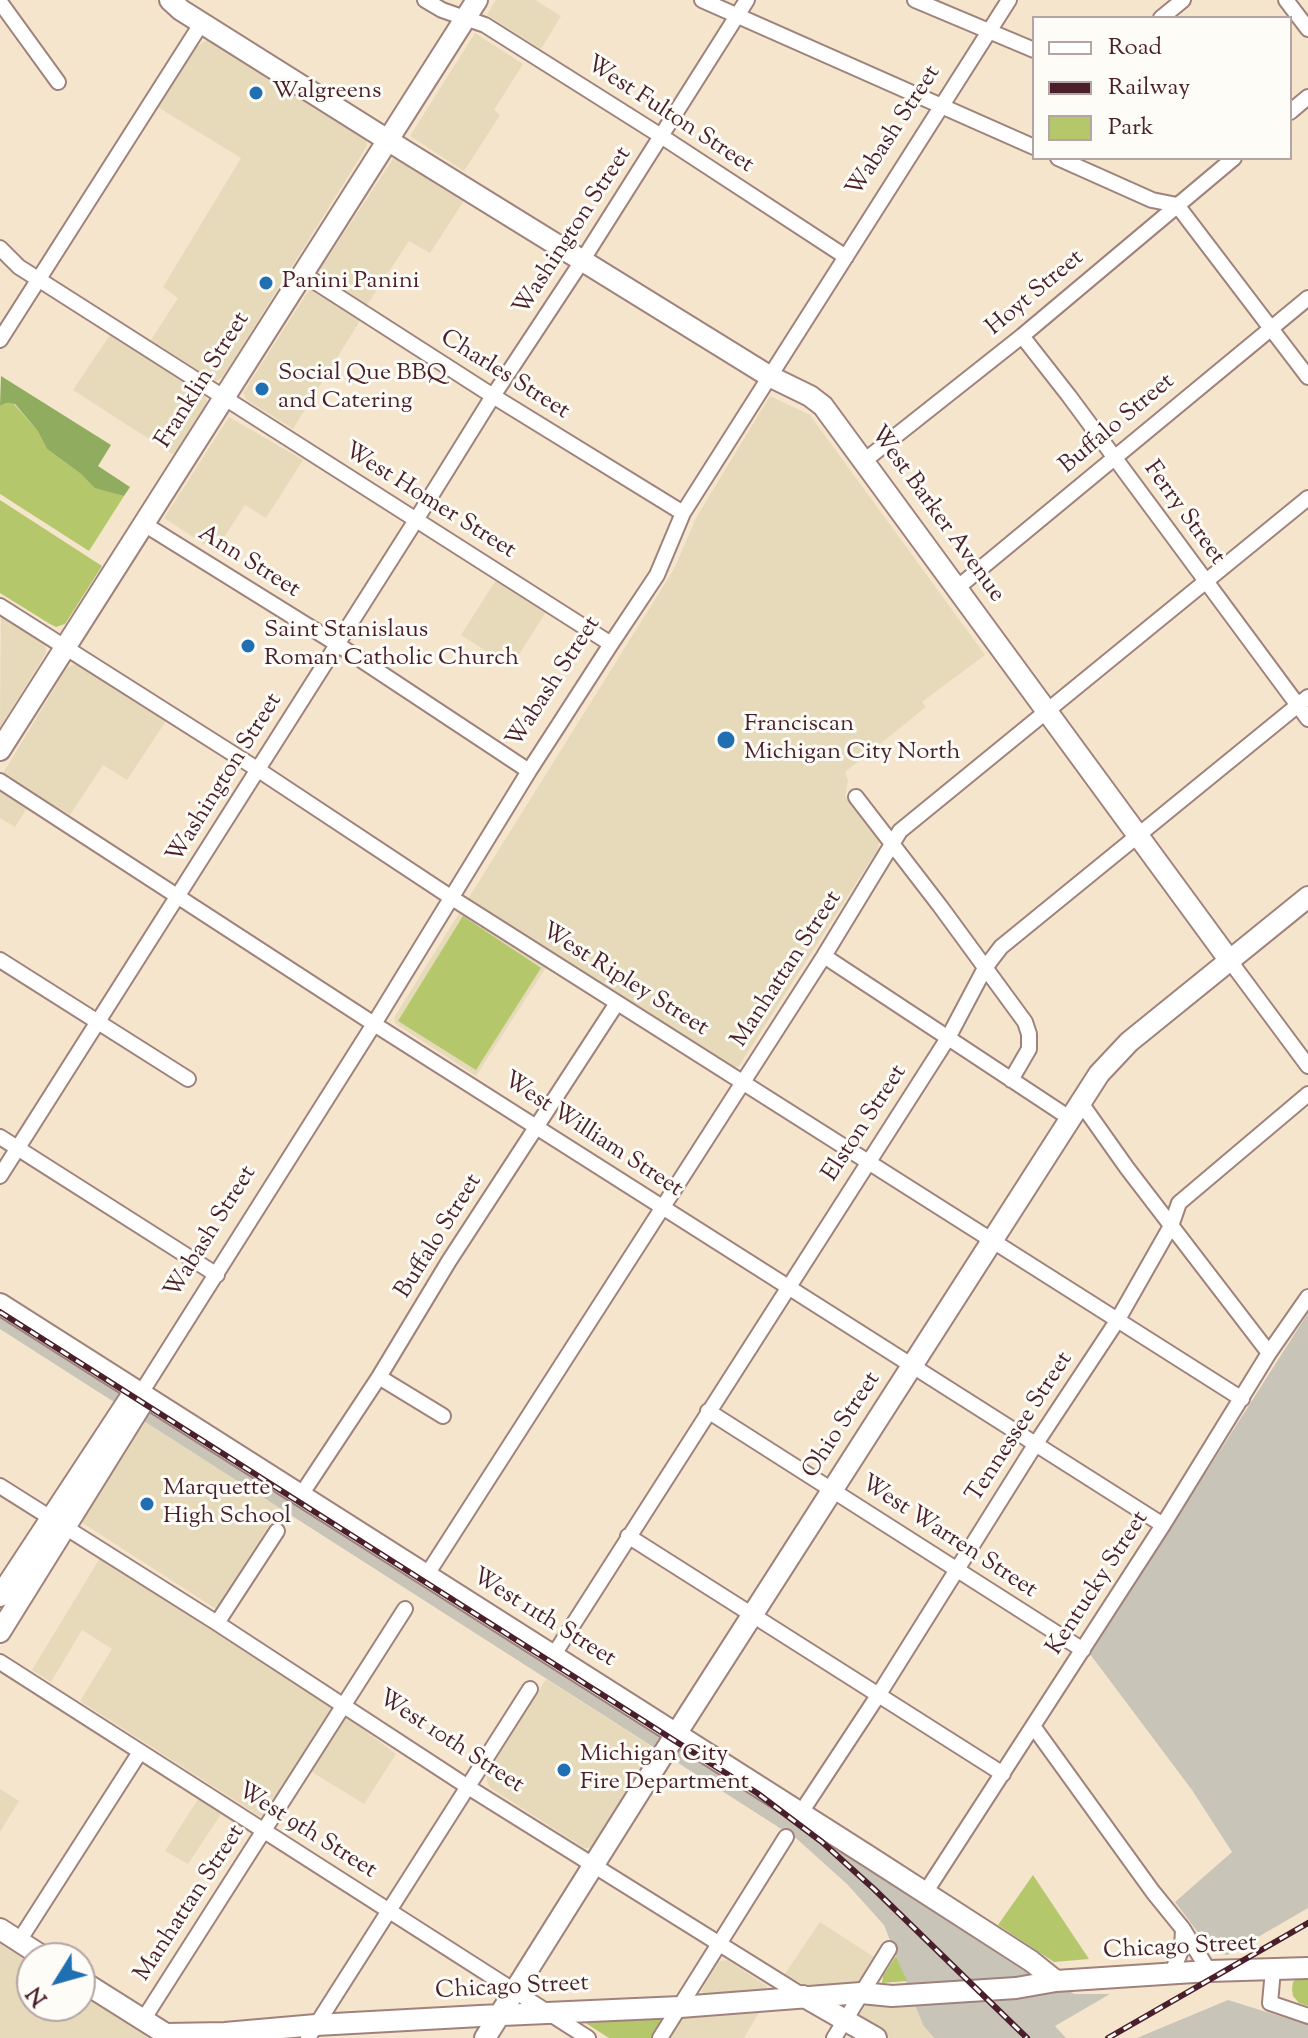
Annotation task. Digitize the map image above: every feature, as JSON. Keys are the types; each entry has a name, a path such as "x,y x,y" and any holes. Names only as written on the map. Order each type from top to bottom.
{"street":[{"name":"West Barker Avenue","path":"170,0 201,24 582,261 823,406 1308,1066"},
{"name":"West Fulton Street","path":"425,0 442,10 472,9 485,25 846,257"},
{"path":"702,0 1032,146"},
{"name":"Washington Street","path":"0,1176 747,0"},
{"path":"915,0 1032,49"},
{"name":"Wabash Street","path":"0,1632 132,1395 141,1393 217,1275 529,771 657,575 683,513 1009,0"},
{"path":"1163,16 1183,0"},
{"path":"1286,0 1308,29"},
{"path":"1,1 58,82"},
{"name":"Franklin Street","path":"0,750 472,9"},
{"path":"0,340 201,24"},
{"path":"1292,110 1308,97"},
{"path":"1062,160 1152,200 1177,205 1308,377"},
{"name":"Hoyt Street","path":"864,461 1022,336 1232,160"},
{"name":"West Homer Street","path":"0,248 19,267 611,644"},
{"name":"Charles Street","path":"303,274 683,513"},
{"name":"Buffalo Street","path":"957,588 1308,298"},
{"name":"Ferry Street","path":"1022,336 1205,581 1303,701 1308,719"},
{"name":"Manhattan Street","path":"426,1576 824,956 900,831 1308,498"},
{"name":"Ann Street","path":"144,524 337,644 529,771"},
{"name":"West Ripley Street","path":"0,606 257,769 452,898 1242,1399"},
{"name":"Elston Street","path":"553,1656 948,1038 985,968 1001,947 1303,701"},
{"name":"West William Street","path":"0,781 374,1024 1163,1525"},
{"path":"856,797 1025,1022 1029,1049 1011,1080"},
{"name":"Ohio Street","path":"485,2038 675,1735 1099,1074 1129,1042 1308,897"},
{"path":"824,956 1011,1080 1076,1111 1127,1168 1269,1353"},
{"path":"0,960 188,1079"},
{"name":"Buffalo Street","path":"301,1495 617,1003"},
{"name":"Tennessee Street","path":"800,1814 1117,1321 1171,1226 1179,1203 1308,1094"},
{"path":"0,1137 217,1275"},
{"name":"Kentucky Street","path":"925,1893 1163,1525 1269,1353 1308,1297"},
{"name":"West 11th Street","path":"0,1304 925,1893 1031,1961 1056,1981"},
{"path":"379,1377 443,1416"},
{"name":"West Warren Street","path":"708,1411 1083,1650"},
{"name":"West 10th Street","path":"0,1486 468,1787 720,1945 876,2038"},
{"name":"Wabash Street","path":"0,1596 58,1523"},
{"path":"217,1623 277,1531"},
{"path":"628,1536 1003,1774"},
{"name":"Manhattan Street","path":"143,2020 405,1609"},
{"name":"West 9th Street","path":"0,1662 588,2038"},
{"path":"312,2032 530,1689"},
{"path":"1033,1726 1183,1929 1209,1971"},
{"path":"0,1929 19,1941 140,1752"},
{"path":"660,2038 786,1837"},
{"path":"1171,1975 1182,1948 1183,1929"},
{"path":"834,2038 889,1949"},
{"name":"Chicago Street","path":"169,2036 312,2032 500,2015 680,2007 861,1993 892,1996 1016,1988 1056,1981 1308,1968"},
{"path":"1273,1970 1270,2003 1308,2016"},
{"path":"96,1990 169,2036"}],"shaded area":[{"path":"496,0 535,0 561,16 541,49 487,15"},
{"path":"475,33 523,64 494,110 500,115 464,171 410,136"},
{"path":"211,38 366,138 367,146 223,377 216,381 151,340 178,298 163,287 241,158 156,106 192,49"},
{"path":"395,156 467,196 430,253 409,241 367,305 323,275 321,268"},
{"path":"311,289 361,319 293,429 247,400 243,393"},
{"path":"112,332 206,397 207,403 174,455 73,390"},
{"name":"Franciscan Michigan City North","path":"770,396 810,415 985,655 922,702 926,707 845,772 848,780 845,796 879,841 878,849 739,1066 733,1068 554,955 476,1076 396,1024 395,1016 674,569 697,516"},
{"path":"229,417 303,460 266,518 245,505 215,551 164,518"},
{"path":"496,580 546,612 511,667 461,635"},
{"path":"1,616 44,642 46,653 0,727"},
{"path":"78,664 166,721 127,780 103,765 70,815 2,775 66,669"},
{"path":"0,791 27,808 15,827 0,818"},
{"path":"0,1306 1074,1994 1110,1994 1055,2026 1066,2038 934,2038 923,2025 884,1925 847,1884 797,1839 0,1329"},
{"path":"1308,1313 1308,1908 1227,1955 1212,1951 1175,1902 1232,1852 1192,1790 1090,1654"},
{"path":"139,1418 280,1508 216,1609 78,1520"},
{"path":"100,1558 334,1708 396,1754 364,1804 299,1764 264,1819 80,1701 112,1649 82,1630 51,1682 32,1670"},
{"path":"546,1679 657,1750 596,1848 584,1848 489,1787 486,1776"},
{"path":"0,1789 19,1801 0,1832"},
{"path":"198,1799 221,1814 188,1864 165,1851"},
{"path":"820,1922 877,1959 859,1986 810,1987 784,1975"},
{"path":"0,1938 16,1948 16,2022 96,2022 96,1999 157,2038 0,2038"},
{"path":"727,1960 767,1986 765,1991 707,1996 701,1991 718,1962"},
{"path":"913,1998 923,2025 934,2038 890,2038 857,2019 869,2000"},
{"path":"1228,2000 1308,2025 1308,2038 1137,2038"},
{"path":"763,2006 744,2038 668,2038 683,2014"}],"green space":[{"path":"1,376 111,445 98,466 130,487 124,496 95,488 47,449 37,430 15,404 0,406"},
{"path":"14,404 37,430 47,449 95,487 124,496 89,551 0,494 0,406"},
{"path":"0,500 102,566 65,624 56,627 0,593"},
{"path":"463,916 541,968 476,1070 398,1021"},
{"path":"1033,1875 1089,1959 1054,1962 998,1925"},
{"path":"896,1956 907,1981 882,1983 883,1976"},
{"path":"1308,1975 1308,2006 1299,2003 1292,1989 1298,1977"},
{"path":"659,2014 663,2018 652,2038 609,2038 584,2022 586,2018"}],"railway":[{"path":"0,1312 757,1793 822,1842 874,1889 1027,2038"},
{"path":"1108,2038 1308,1923"}],"place":[{"name":"Walgreens","path":"256,93"},
{"name":"Panini Panini","path":"266,283"},
{"name":"Social Que BBQ and Catering","path":"262,389"},
{"name":"Saint Stanislaus Roman Catholic Church","path":"248,646"},
{"name":"Franciscan Michigan City North","path":"726,740"},
{"name":"Marquette High School","path":"147,1504"},
{"name":"Michigan City Fire Department","path":"564,1770"}]}
